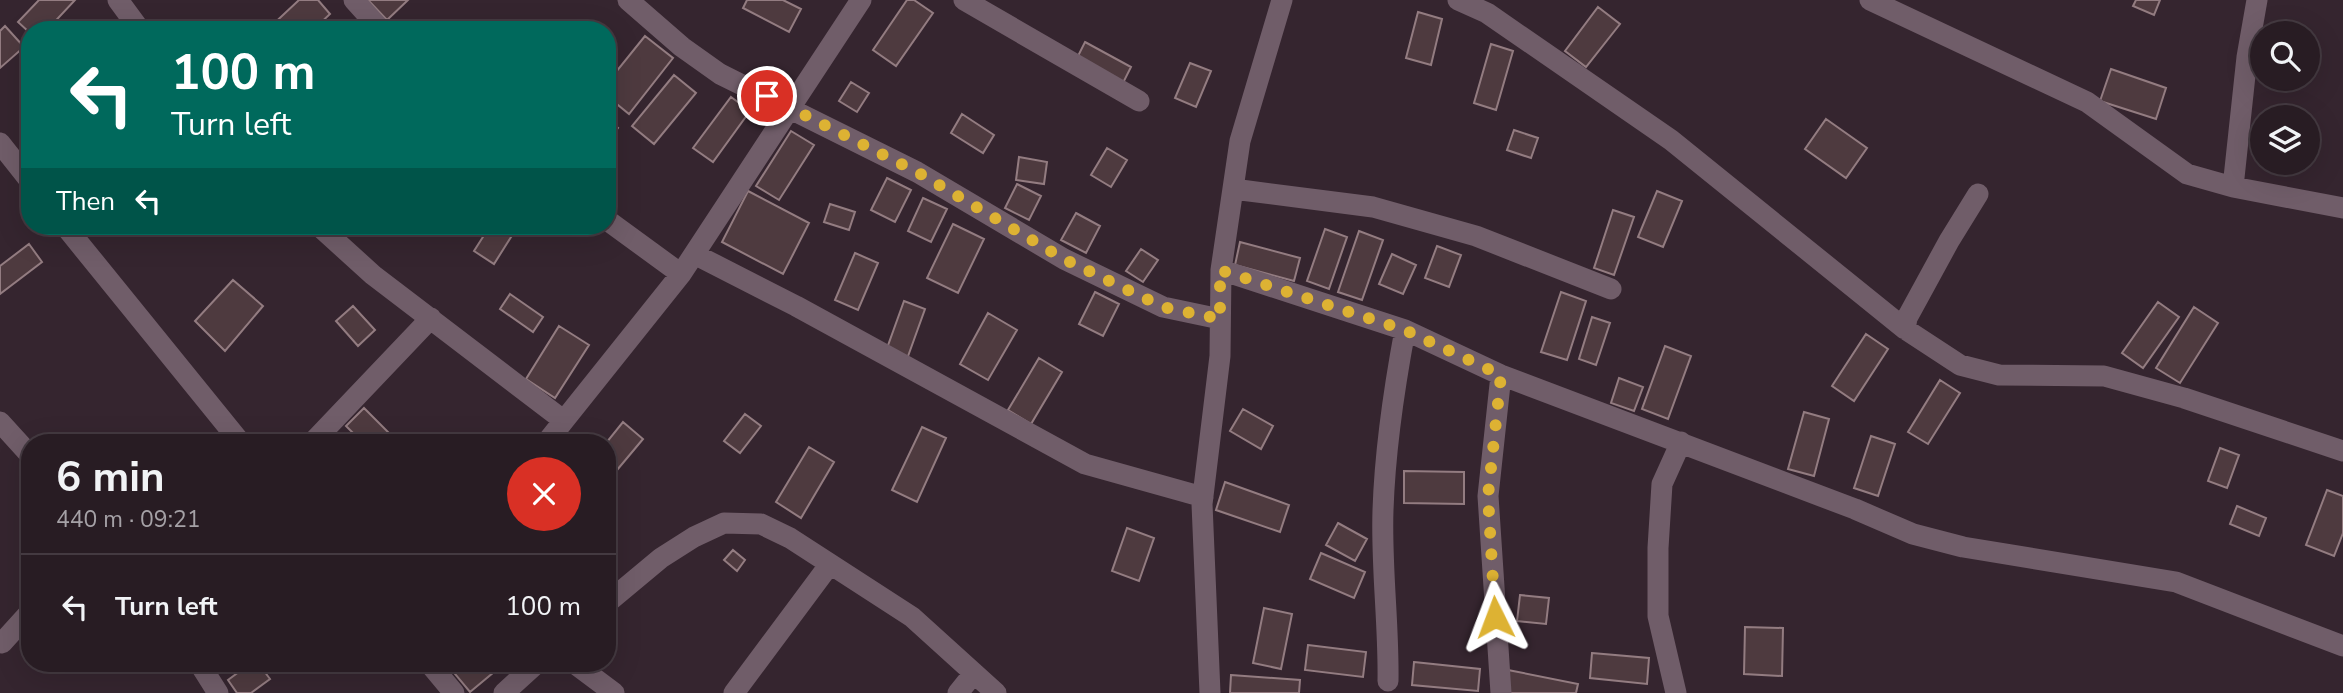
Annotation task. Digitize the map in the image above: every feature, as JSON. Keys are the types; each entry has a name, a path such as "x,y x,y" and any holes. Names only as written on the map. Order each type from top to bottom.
{"street":[{"path":"118,0 134,21"},
{"path":"354,0 374,21"},
{"path":"628,0 682,47 720,74 917,172 1064,259 1163,307 1220,319"},
{"path":"553,434 681,274 862,0"},
{"path":"964,0 1139,101"},
{"path":"1210,693 1203,497 1220,356 1220,270 1240,141 1282,0"},
{"path":"1458,0 1487,13 1671,140 1905,329 1960,365 1999,375 2104,376 2184,398 2343,451"},
{"path":"1870,0 2087,102 2161,158 2187,174 2234,187 2343,208"},
{"path":"2234,187 2247,57 2257,0"},
{"path":"0,143 21,170"},
{"path":"1233,189 1373,207 1476,236 1611,289"},
{"path":"1905,329 1908,318 1949,241 1978,194"},
{"path":"616,227 681,274"},
{"path":"72,235 234,434"},
{"path":"329,235 373,275 563,420"},
{"path":"695,254 1085,464 1203,497"},
{"path":"1220,270 1405,330 1501,375 1855,509 1913,534 1963,547 2176,582 2343,646"},
{"path":"320,434 430,318"},
{"path":"1388,681 1389,643 1383,511 1391,406 1405,330"},
{"path":"1501,375 1488,496 1501,693"},
{"path":"0,422 21,445"},
{"path":"1676,693 1658,616 1658,548 1662,484 1681,442"},
{"path":"616,596 661,558 694,537 724,523 761,524 790,538 912,617 996,693"},
{"path":"734,693 830,564"},
{"path":"2,642 21,622"},
{"path":"205,672 218,693"},
{"path":"436,672 454,693"},
{"path":"504,693 527,672"},
{"path":"586,672 614,693"},
{"path":"958,693 974,673"}],"building":[{"path":"39,0 75,0 55,21 21,21 21,25 18,22"},
{"path":"299,0 318,0 330,14 323,21 277,21"},
{"path":"368,0 408,0 387,20"},
{"path":"747,0 783,0 801,9 789,32 743,8"},
{"path":"907,0 914,0 933,13 896,66 873,50"},
{"path":"2136,0 2160,0 2154,15 2133,6"},
{"path":"1598,7 1620,24 1586,67 1565,51"},
{"path":"1418,12 1442,19 1431,65 1406,58"},
{"path":"5,26 21,44 21,50 0,68 0,31"},
{"path":"645,36 673,58 629,114 616,103 616,72"},
{"path":"1085,42 1131,67 1122,85 1076,60"},
{"path":"1491,44 1513,51 1496,110 1474,103"},
{"path":"1190,63 1211,71 1196,107 1175,98"},
{"path":"2111,69 2166,88 2156,119 2100,101"},
{"path":"674,75 696,93 654,144 632,126"},
{"path":"851,82 869,93 857,112 839,101"},
{"path":"731,97 750,111 713,162 693,148"},
{"path":"962,114 994,135 983,153 951,133"},
{"path":"1826,119 1867,148 1846,178 1805,149"},
{"path":"1514,130 1538,138 1531,158 1507,150"},
{"path":"791,131 814,145 779,200 756,186"},
{"path":"1107,148 1127,160 1111,187 1091,175"},
{"path":"1019,157 1047,162 1044,184 1016,180"},
{"path":"887,178 911,190 895,222 871,210"},
{"path":"1017,184 1041,196 1029,220 1005,208"},
{"path":"748,191 809,223 783,274 722,242"},
{"path":"1657,191 1682,201 1663,247 1638,237"},
{"path":"923,198 947,209 931,242 908,231"},
{"path":"830,204 855,212 849,230 824,222"},
{"path":"1613,210 1634,217 1614,275 1594,268"},
{"path":"1076,213 1100,226 1086,253 1061,240"},
{"path":"953,224 984,239 958,293 927,278"},
{"path":"1325,229 1347,237 1329,289 1307,281"},
{"path":"1359,231 1383,240 1362,300 1338,292"},
{"path":"484,235 512,235 494,264 474,251"},
{"path":"1240,242 1300,258 1294,281 1235,265"},
{"path":"29,244 42,262 0,294 0,266"},
{"path":"1437,246 1461,255 1449,287 1425,278"},
{"path":"1141,249 1158,260 1143,282 1126,271"},
{"path":"855,253 878,263 858,310 835,300"},
{"path":"1392,254 1416,265 1403,294 1379,284"},
{"path":"233,280 263,306 225,351 195,321"},
{"path":"1095,292 1119,304 1103,336 1079,324"},
{"path":"1561,292 1586,301 1567,360 1541,352"},
{"path":"510,294 543,317 533,332 500,309"},
{"path":"904,301 925,309 907,359 886,351"},
{"path":"2158,302 2179,317 2143,368 2122,353"},
{"path":"353,306 375,330 358,346 336,321"},
{"path":"2194,307 2218,323 2180,383 2156,368"},
{"path":"988,313 1017,330 988,380 960,364"},
{"path":"1592,317 1610,323 1596,365 1579,359"},
{"path":"559,326 589,345 555,398 526,379"},
{"path":"1866,334 1888,349 1854,401 1832,386"},
{"path":"1665,346 1691,356 1668,419 1642,409"},
{"path":"1039,358 1062,372 1031,424 1008,410"},
{"path":"1619,378 1643,387 1634,411 1611,403"},
{"path":"1940,380 1960,393 1928,444 1908,432"},
{"path":"364,408 390,434 354,434 346,426"},
{"path":"1243,409 1273,426 1261,449 1230,431"},
{"path":"1804,412 1829,419 1814,476 1788,469"},
{"path":"745,414 761,426 740,453 724,441"},
{"path":"623,422 643,439 616,471 616,434 613,434"},
{"path":"922,427 946,438 917,502 892,490"},
{"path":"1871,436 1895,444 1878,496 1854,488"},
{"path":"809,447 834,462 801,518 776,502"},
{"path":"2220,448 2239,455 2227,488 2208,481"},
{"path":"1404,471 1464,472 1464,504 1404,503"},
{"path":"1225,482 1289,505 1280,532 1216,510"},
{"path":"2327,490 2343,496 2343,533 2334,556 2306,545"},
{"path":"2237,506 2266,518 2259,536 2230,524"},
{"path":"1338,523 1367,539 1355,561 1326,545"},
{"path":"1127,528 1154,538 1139,581 1112,571"},
{"path":"733,550 745,560 737,571 724,560"},
{"path":"1321,553 1365,572 1354,598 1310,579"},
{"path":"1520,595 1549,598 1546,624 1517,621"},
{"path":"1264,608 1292,614 1281,669 1253,663"},
{"path":"1745,627 1783,628 1782,676 1744,674"},
{"path":"1308,645 1366,652 1363,677 1305,670"},
{"path":"1592,653 1649,658 1647,684 1590,678"},
{"path":"1414,662 1480,669 1478,691 1412,685"},
{"path":"1508,670 1578,684 1576,693 1504,693"},
{"path":"239,672 265,672 270,679 251,693 237,693 228,680"},
{"path":"458,672 494,672 470,692 455,674"},
{"path":"1231,675 1300,680 1299,693 1230,693"}],"route":[{"path":"767,96 917,172 1064,259 1163,307 1220,319 1220,270 1405,330 1501,375 1488,496 1495,617"}]}
